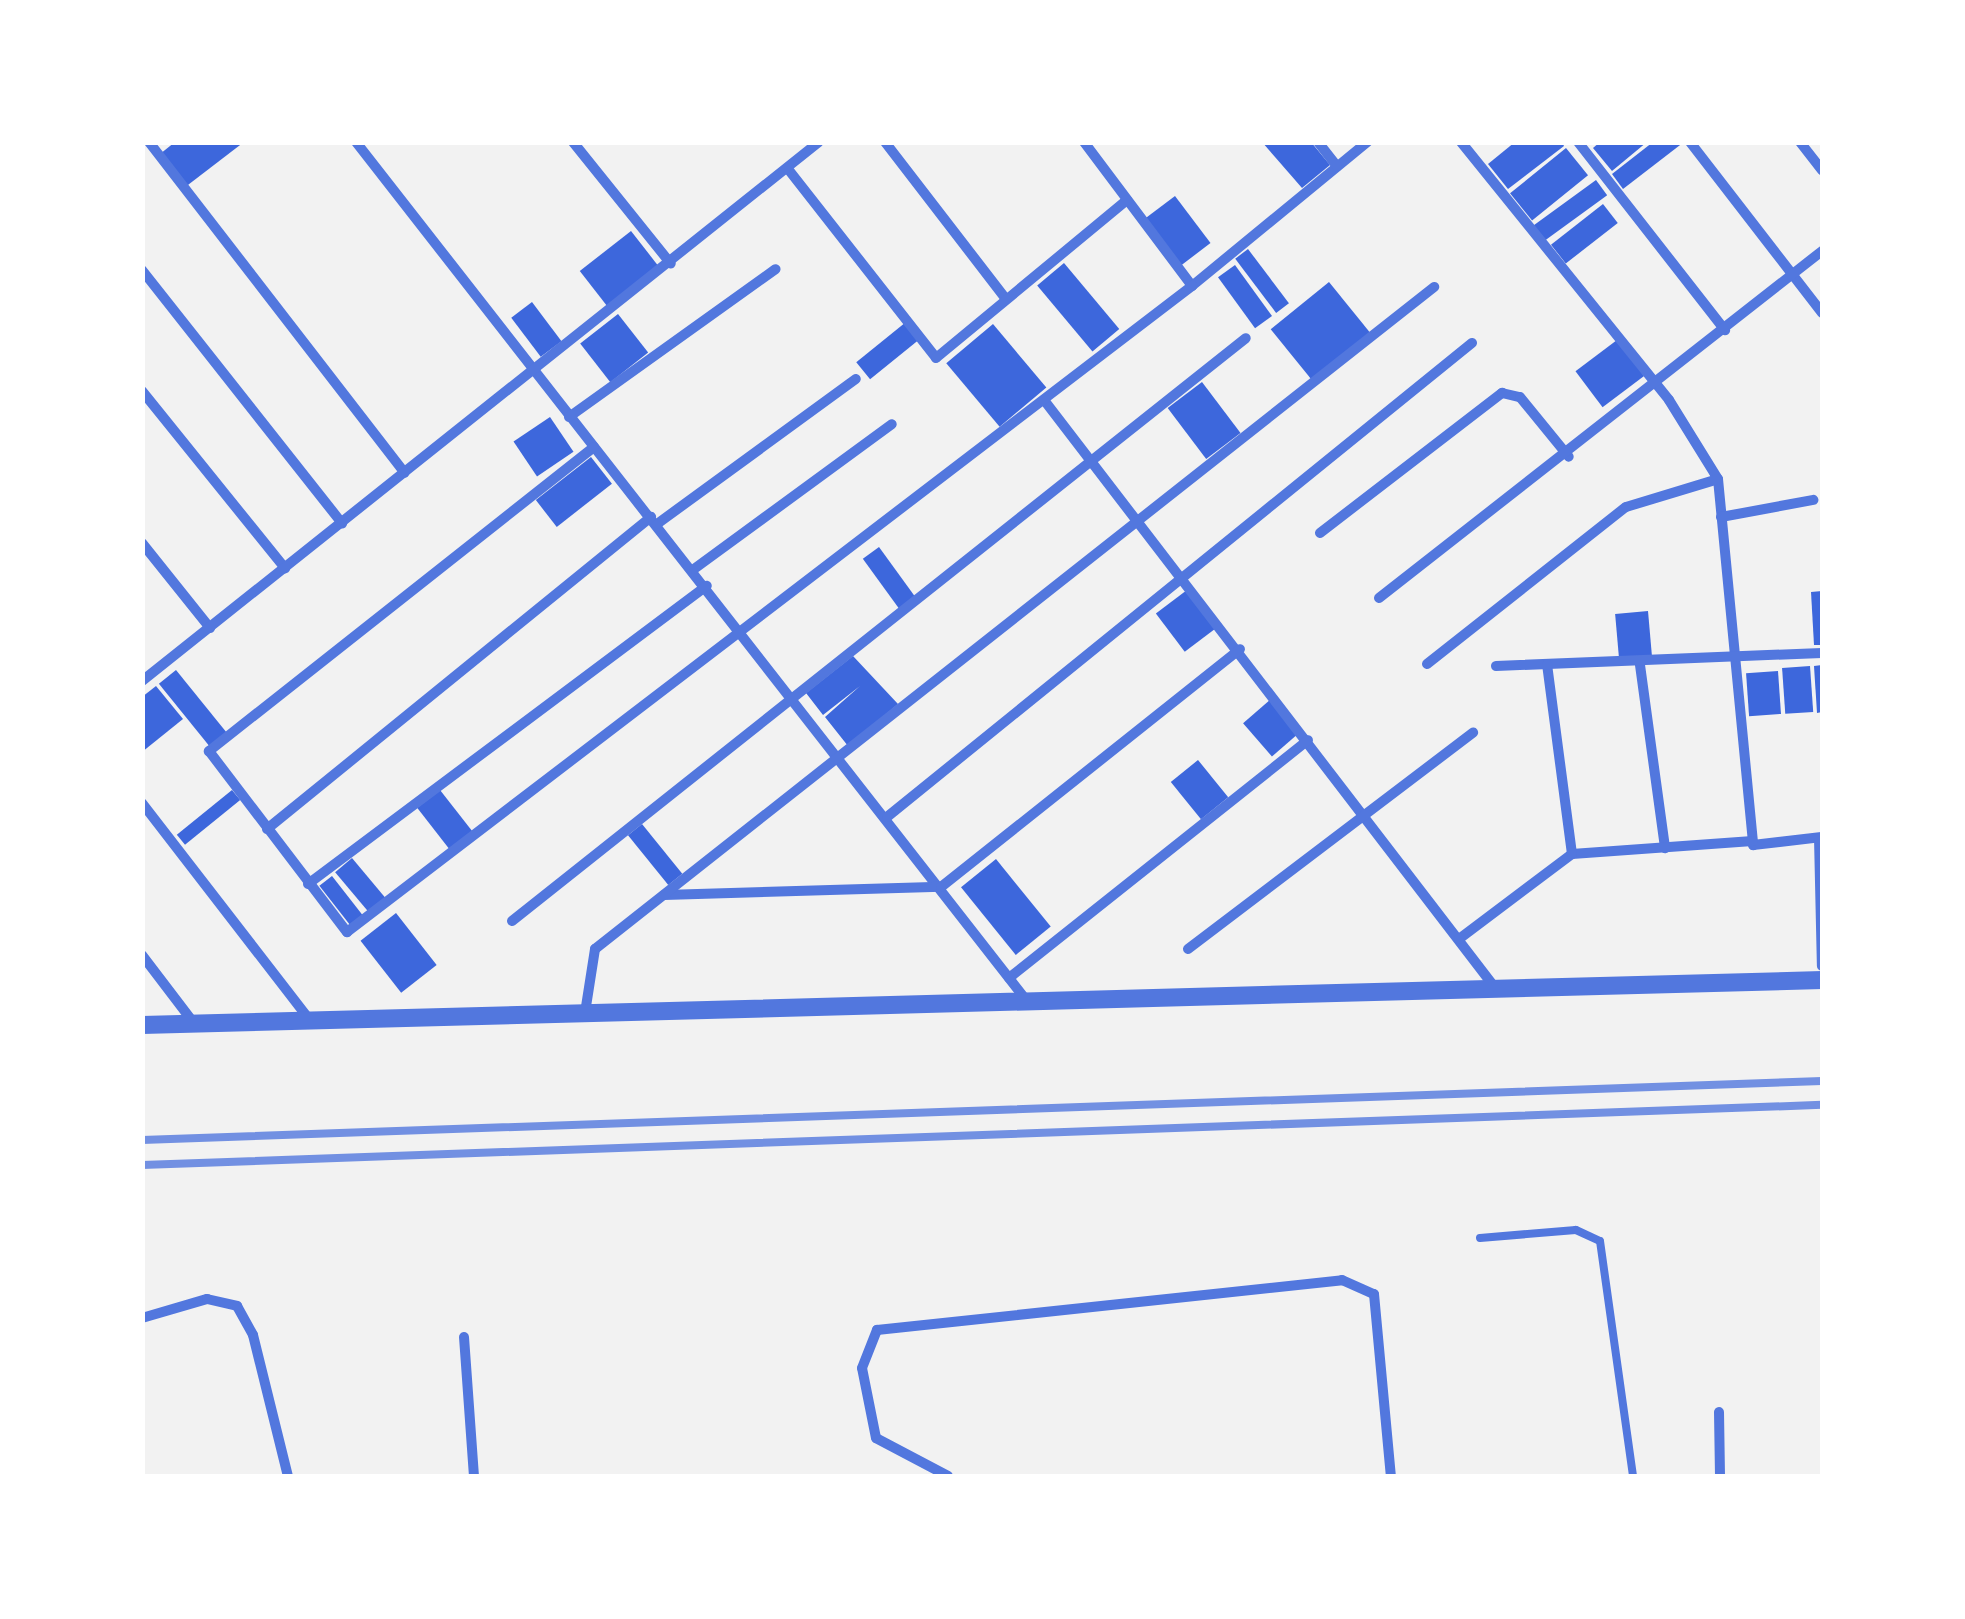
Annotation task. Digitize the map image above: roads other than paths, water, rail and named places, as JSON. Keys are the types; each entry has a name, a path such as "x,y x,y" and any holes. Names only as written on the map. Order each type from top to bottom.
{"street":[{"path":"149,142 405,473"},
{"path":"356,142 533,372 795,697 1028,1002"},
{"path":"573,142 670,264"},
{"path":"885,142 1006,299"},
{"path":"1084,142 1192,286"},
{"path":"1318,142 1337,166"},
{"path":"594,447 210,751 308,884 353,932 1192,286 1367,142"},
{"path":"1460,142 1657,386 1718,479 1753,841"},
{"path":"1578,142 1725,330"},
{"path":"1690,142 1822,313"},
{"path":"1800,142 1822,170"},
{"path":"142,680 670,264 788,169 813,144"},
{"path":"788,169 936,358 1127,200"},
{"path":"1379,598 1568,456 1822,251"},
{"path":"569,417 776,269"},
{"path":"142,270 342,523"},
{"path":"585,1013 588,959 662,895 1142,523 1434,287"},
{"path":"512,921 1246,338"},
{"path":"887,818 1185,580 1472,343"},
{"path":"268,829 654,520 856,379"},
{"path":"142,391 284,568"},
{"path":"1320,532 1502,393 1520,396 1568,456"},
{"path":"1044,400 1240,649 1496,989"},
{"path":"694,569 892,424"},
{"path":"1427,664 1626,507 1718,479"},
{"path":"1721,517 1813,500"},
{"path":"142,544 210,628"},
{"path":"308,884 708,586"},
{"path":"662,895 940,888 1240,649"},
{"path":"1496,666 1640,665 1822,653"},
{"path":"1547,665 1572,854"},
{"path":"1640,665 1665,848"},
{"path":"1188,949 1473,733"},
{"path":"1009,978 1308,740"},
{"path":"142,804 310,1020"},
{"path":"1458,939 1572,854 1820,838 1822,966"},
{"path":"142,955 194,1024"},
{"path":"142,1025 1822,980"},
{"path":"948,1476 876,1438 862,1368 876,1330 1342,1280 1374,1294 1391,1476"},
{"path":"142,1318 207,1300 243,1312 288,1476"},
{"path":"464,1336 474,1476"},
{"path":"1719,1412 1720,1476"}],"lane":[{"path":"1480,1238 1576,1230 1600,1241 1633,1476"}],"railway":[{"path":"142,1140 1822,1081"},
{"path":"142,1165 1822,1105"}]}
